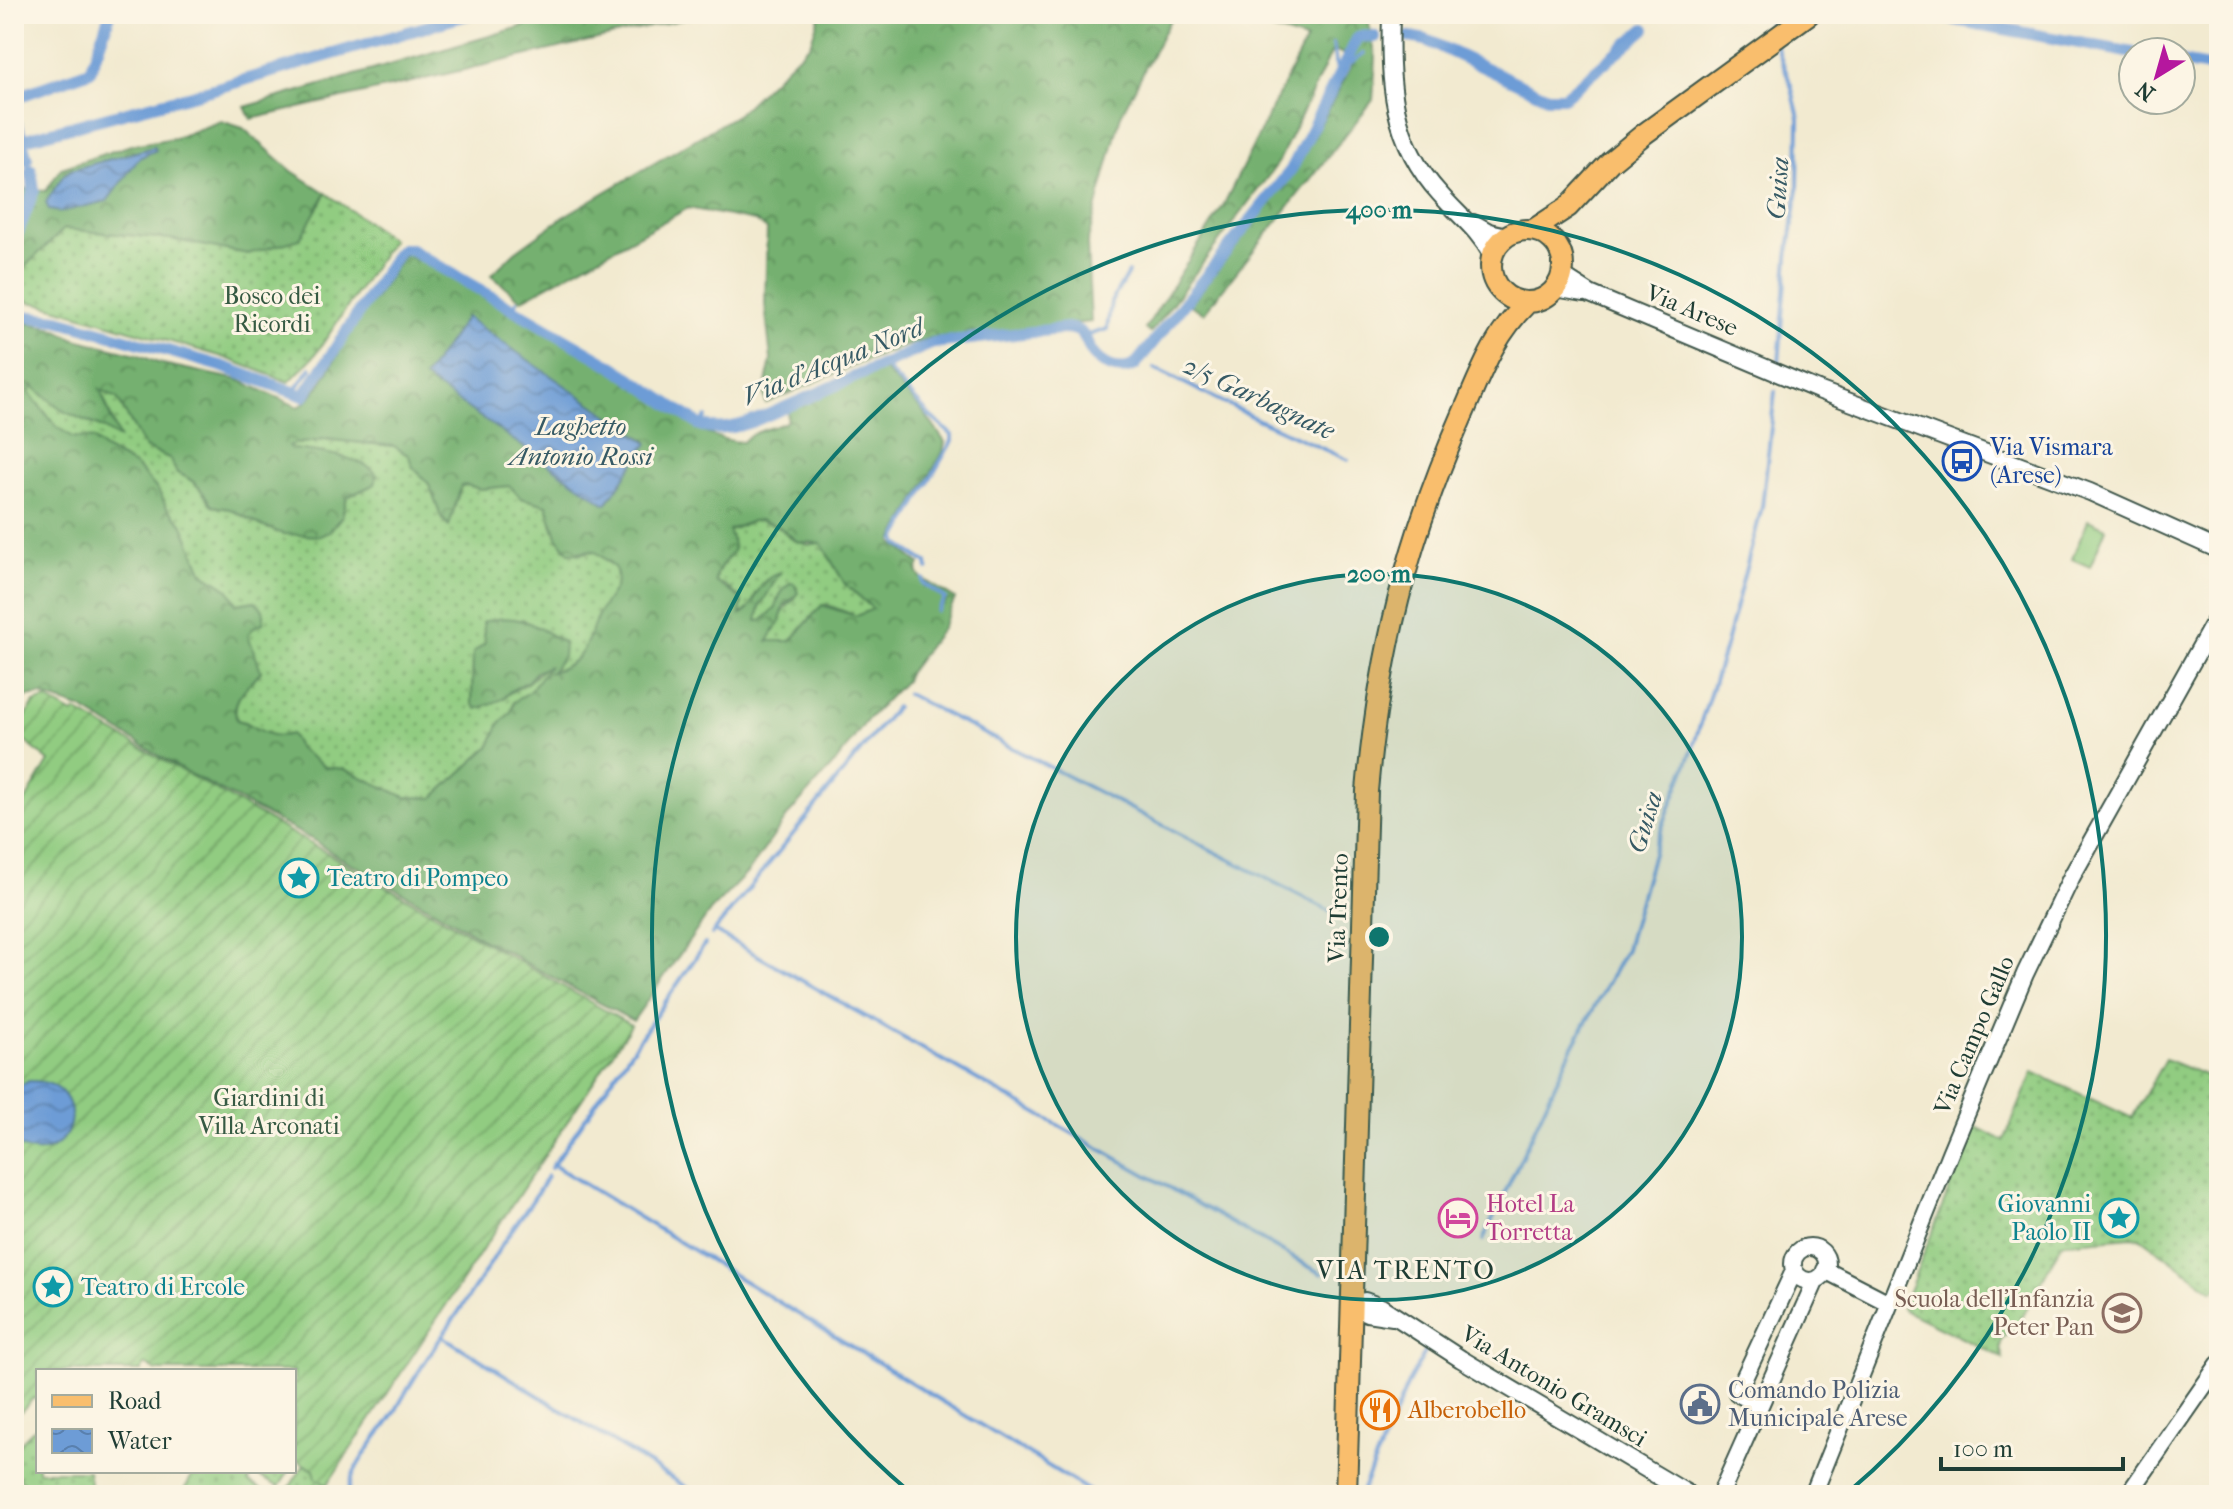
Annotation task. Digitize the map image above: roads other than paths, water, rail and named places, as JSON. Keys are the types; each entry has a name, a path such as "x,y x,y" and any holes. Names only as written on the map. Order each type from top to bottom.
{"main road":[{"path":"1533,230 1568,207 1610,162 1809,14"},
{"path":"1556,244 1568,207"},
{"path":"1492,255 1507,236 1517,231 1533,230 1556,244 1563,265 1558,282"},
{"name":"Via Trento","path":"1346,1495 1367,791 1374,717 1386,645 1408,557 1438,472 1494,342 1500,291 1492,277 1492,255"},
{"name":"Via Trento","path":"1494,342 1528,302 1543,298 1558,282"},
{"path":"1500,291 1513,299 1528,302"}],"street":[{"name":"Via Trento","path":"1391,14 1391,87 1404,138 1426,178 1468,220 1492,255"},
{"name":"Via Trento","path":"1468,220 1489,232 1507,236"},
{"name":"Via Arese","path":"1558,282 1775,372 2081,488 2219,550"},
{"name":"Via Campo Gallo","path":"1813,1495 2025,974 2066,888 2219,614"},
{"path":"1720,1495 1826,1263 1823,1253 1810,1247 1795,1256 1794,1271 1737,1393 1759,1405"},
{"path":"1794,1271 1806,1281 1821,1275 1889,1303"},
{"name":"Via Antonio Gramsci","path":"1350,1304 1367,1313 1395,1317 1690,1495"},
{"path":"2128,1495 2219,1364"},
{"path":"2165,1440 2219,1371"}],"water":[{"path":"154,147 156,150 139,158 107,201 61,212 49,210 46,202 63,176 71,170"},
{"name":"Laghetto Antonio Rossi","path":"466,317 648,443 606,504 424,378"},
{"path":"29,1081 51,1085 64,1095 70,1109 70,1124 63,1138 51,1148 35,1151 14,1144 14,1088"}],"waterway":[{"path":"14,98 90,71 110,14"},
{"path":"14,142 210,90 470,14"},
{"path":"1923,14 2117,50"},
{"name":"Via d'Acqua Nord","path":"2195,14 2219,18"},
{"name":"Guisa","path":"1769,20 1772,33"},
{"name":"Via d'Acqua Nord","path":"1409,37 1426,40 1547,97 1564,97 1645,29"},
{"name":"Via d'Acqua Nord","path":"14,315 58,320 221,366 304,396 397,254 402,249 409,249 614,367 707,427 727,428 754,421 933,343 1068,328 1082,334 1098,360 1116,368 1129,368 1135,365 1291,170 1357,39 1361,36 1375,37"},
{"path":"1333,44 1338,77"},
{"name":"Guisa","path":"1776,45 1799,118 1798,189 1788,257 1779,362"},
{"path":"1341,70 1364,53"},
{"path":"2197,65 2219,69"},
{"path":"18,126 27,159"},
{"path":"14,243 34,190 31,170"},
{"path":"1085,336 1107,329 1111,302 1128,273"},
{"path":"514,308 517,301"},
{"path":"883,364 930,416 952,435 952,441 896,539 898,544 927,563 928,569"},
{"path":"292,394 311,368"},
{"name":"2/5 Garbagnate","path":"1154,368 1348,460"},
{"name":"Guisa","path":"1483,1240 1571,1050 1626,949 1656,843 1690,756 1726,644 1762,507 1775,392"},
{"path":"700,425 706,417"},
{"path":"923,579 923,583 945,598 937,611"},
{"path":"907,694 1334,913"},
{"path":"712,934 896,707"},
{"path":"714,931 1322,1274"},
{"path":"551,1168 705,944"},
{"path":"553,1165 1096,1495"},
{"path":"349,1495 359,1462 547,1176"},
{"path":"442,1336 699,1495"},
{"name":"Guisa","path":"1363,1489 1409,1381 1427,1349"}],"place":[{"name":"Via Vismara (Arese)","path":"1962,461"},
{"name":"Teatro di Pompeo","path":"299,878"},
{"name":"Hotel La Torretta","path":"1458,1218"},
{"name":"Giovanni Paolo II","path":"2119,1218"},
{"name":"Teatro di Ercole","path":"53,1287"},
{"name":"Scuola dell'Infanzia Peter Pan","path":"2122,1313"},
{"name":"Comando Polizia Municipale Arese","path":"1700,1404"},
{"name":"Alberobello","path":"1380,1410"}],"district":[{"name":"VIA TRENTO","path":"1406,1270"}],"park label":[{"name":"Bosco dei Ricordi","path":"272,310"},
{"name":"Giardini di Villa Arconati","path":"269,1112"}]}
